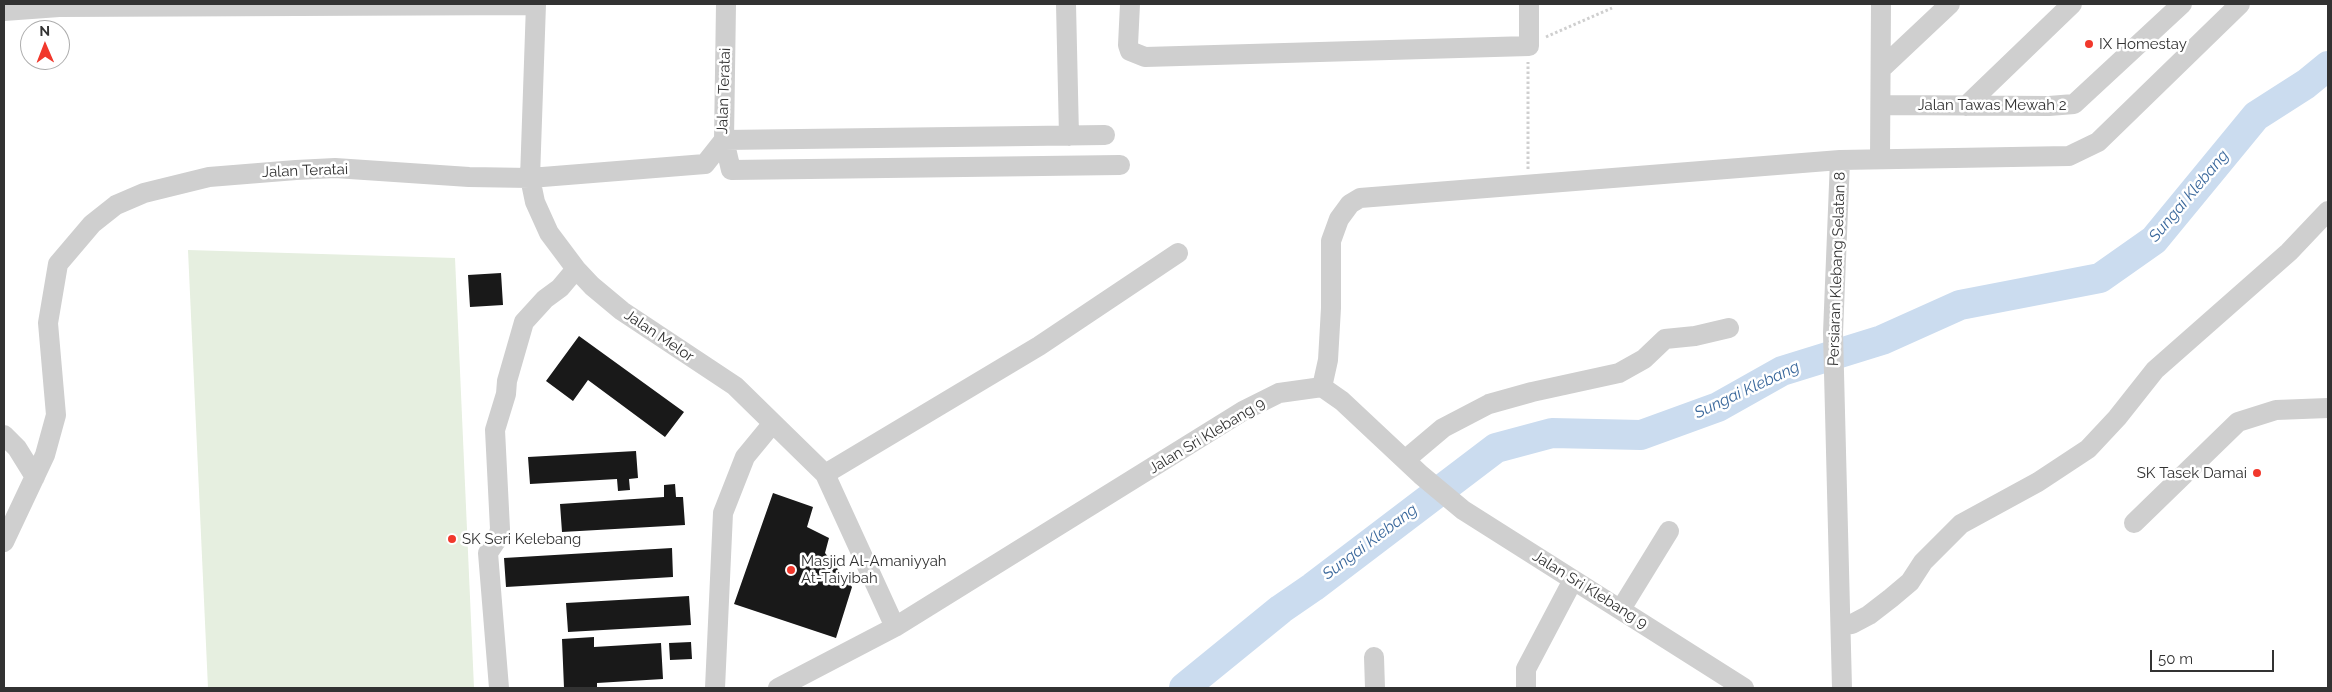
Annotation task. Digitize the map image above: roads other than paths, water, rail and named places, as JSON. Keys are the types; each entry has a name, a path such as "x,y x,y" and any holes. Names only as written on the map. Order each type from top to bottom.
{"street":[{"path":"4,11 59,5 536,4"},
{"name":"Jalan Melor","path":"536,4 530,178 536,202 549,233 576,269 622,311 735,386 825,474 895,627"},
{"name":"Jalan Teratai","path":"4,542 45,456 56,415 48,323 58,264 92,224 116,205 144,193 209,177 296,170 335,168 470,177 530,178 705,164 724,140 726,4"},
{"path":"1066,4 1069,136"},
{"path":"1130,4 1128,44 1130,51 1145,57 1528,46 1529,4"},
{"path":"1880,158 1882,105 1881,4"},
{"path":"1882,68 1950,4"},
{"path":"1966,106 2072,4"},
{"name":"Jalan Tawas Mewah 2","path":"1882,105 2048,106 2074,104 2182,4"},
{"name":"Persiaran Klebang Selatan 8","path":"1842,688 1833,333 1840,160 2069,156 2098,142 2240,4"},
{"path":"1105,135 724,140 731,170 1120,166"},
{"path":"1322,387 1328,360 1331,308 1331,241 1339,219 1350,204 1360,198 1840,160"},
{"path":"1841,626 1852,624 1869,615 1910,582 1923,562 1961,524 2038,482 2088,449 2117,418 2155,370 2289,252 2328,211"},
{"path":"825,474 1039,346 1178,253"},
{"path":"499,688 488,553 498,538 500,529 495,430 524,322 545,299 560,288 576,269"},
{"path":"1405,460 1443,428 1489,404 1532,392 1619,373 1644,360 1664,339 1695,336 1729,328"},
{"name":"Jalan Sri Klebang 9","path":"778,688 895,627 1244,412 1279,393 1322,387 1342,401 1421,475 1462,510 1744,688"},
{"path":"2134,523 2238,422 2276,410 2328,408"},
{"path":"715,688 723,512 745,457 774,423"},
{"path":"4,435 17,448 35,477"},
{"path":"1621,609 1669,531"},
{"path":"1526,688 1526,669 1573,580"},
{"path":"1374,657 1375,688"}],"waterway":[{"name":"Sungai Klebang","path":"1184,688 1281,609 1313,587 1496,448 1552,433 1641,435 1718,407 1782,371 1882,340 1960,305 2100,278 2154,240 2256,116 2306,84 2328,66"}],"place":[{"name":"IX Homestay","path":"2089,44"},
{"name":"SK Tasek Damai","path":"2257,473"},
{"name":"SK Seri Kelebang","path":"452,539"},
{"name":"Masjid Al-Amaniyyah At-Taiyibah","path":"791,570"}]}
